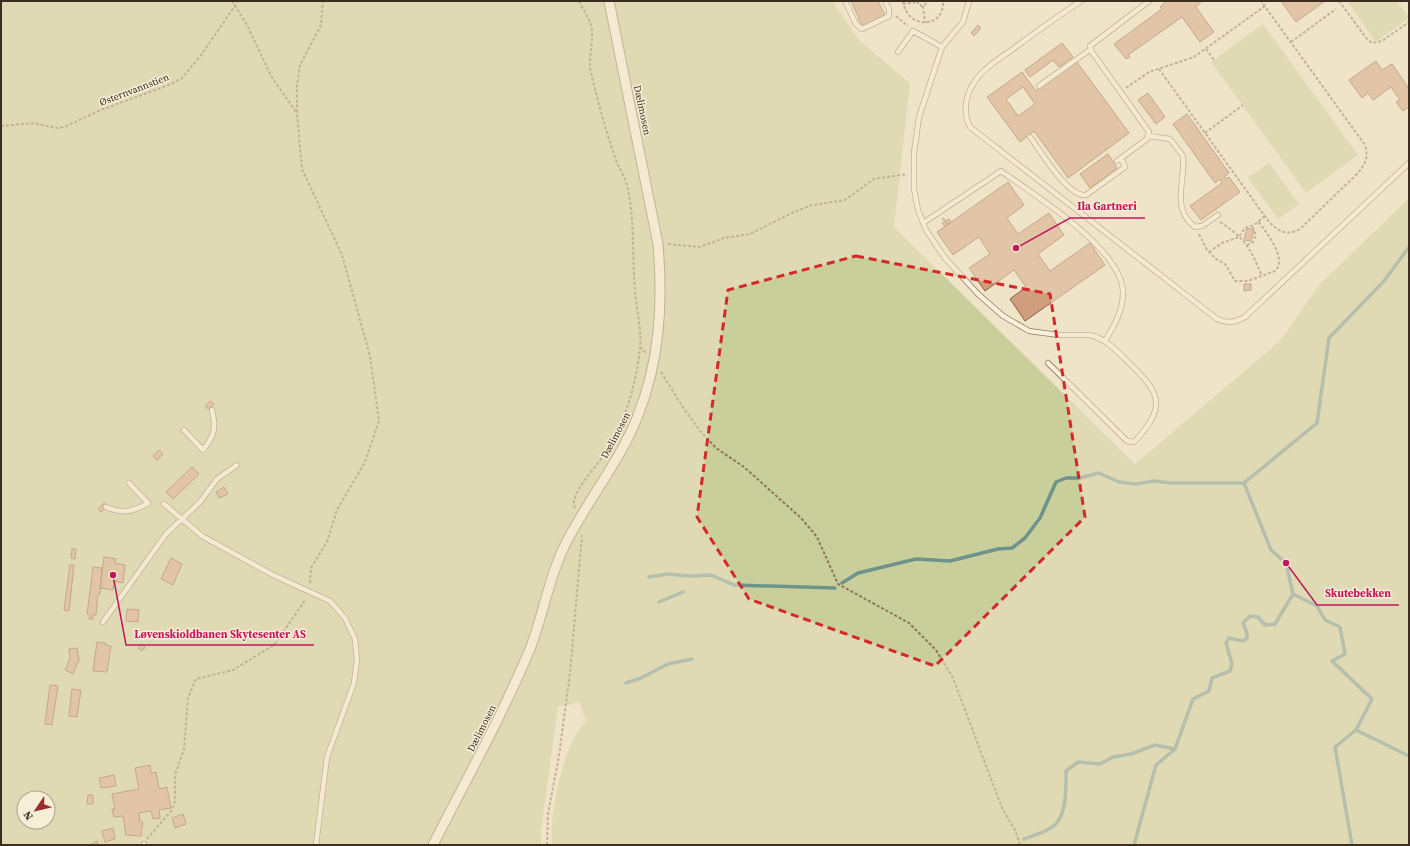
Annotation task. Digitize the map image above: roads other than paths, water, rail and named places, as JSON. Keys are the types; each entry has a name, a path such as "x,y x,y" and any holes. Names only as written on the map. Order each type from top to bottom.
{"street":[{"name":"Dælimosen","path":"433,845 511,694 533,641 562,550 637,418 654,361 660,319 661,279 658,244 609,1"}],"lane":[{"path":"845,1 856,24 862,29 889,16 889,9 885,1"},
{"path":"969,1 963,22 942,47 919,117 914,153 914,189 918,210 923,223 945,258 960,276 1003,316 1020,327 1040,333 1090,335 1105,341 1148,381 1153,388 1156,397 1155,414 1151,423 1134,442 1125,439 1048,363"},
{"path":"1082,1 1041,28 980,75 966,101 966,120 970,127 1217,319 1227,323 1235,322 1245,317 1409,163"},
{"path":"1039,86 1091,49 1092,44 1149,1"},
{"path":"898,52 913,31 942,47"},
{"path":"1091,49 1148,130 1150,136"},
{"path":"1117,161 1150,136 1170,139 1183,156 1180,197 1181,207 1191,224 1198,227 1216,216"},
{"path":"1030,137 1063,182 1081,195 1086,195 1125,167 1121,158"},
{"path":"923,223 1002,171 1092,238 1112,263 1120,279 1123,292 1122,305 1117,320 1105,341"},
{"path":"184,430 203,450 211,439 214,431 212,410"},
{"path":"103,622 157,545 182,518 200,502 218,478 237,465"},
{"path":"106,507 118,512 129,512 148,503 129,483"},
{"path":"164,504 202,536 273,575 310,590 330,601 345,618 354,639 357,660 354,683 327,757 316,845"}],"waterway":[{"path":"1352,845 1335,747 1356,730 1372,699 1332,661 1345,654 1340,627 1325,620 1317,606 1293,594 1286,563 1271,550 1244,483 1317,423 1329,338 1384,281 1409,247"},
{"path":"842,583 858,573 916,559 950,561 998,549 1012,548 1025,538 1040,518 1056,482 1066,478 1080,478 1099,473 1119,482 1136,484 1154,481 1171,483 1244,483"},
{"path":"649,577 668,574 690,576 711,575 734,585 835,588"},
{"path":"659,602 683,592"},
{"path":"1134,845 1156,765 1175,749 1193,699 1209,691 1212,678 1230,671 1232,664 1226,643 1229,638 1243,641 1247,638 1247,633 1243,623 1250,616 1258,617 1265,625 1275,624 1293,594"},
{"path":"626,683 641,678 668,664 692,659"},
{"path":"1356,730 1409,756"},
{"path":"1024,839 1049,829 1060,819 1065,799 1066,771 1078,762 1100,764 1113,757 1131,754 1155,745 1175,749"}],"place":[{"name":"Ila Gartneri","path":"1016,248"},
{"name":"Skutebekken","path":"1286,563"},
{"name":"Løvenskioldbanen Skytesenter AS","path":"113,575"}]}
